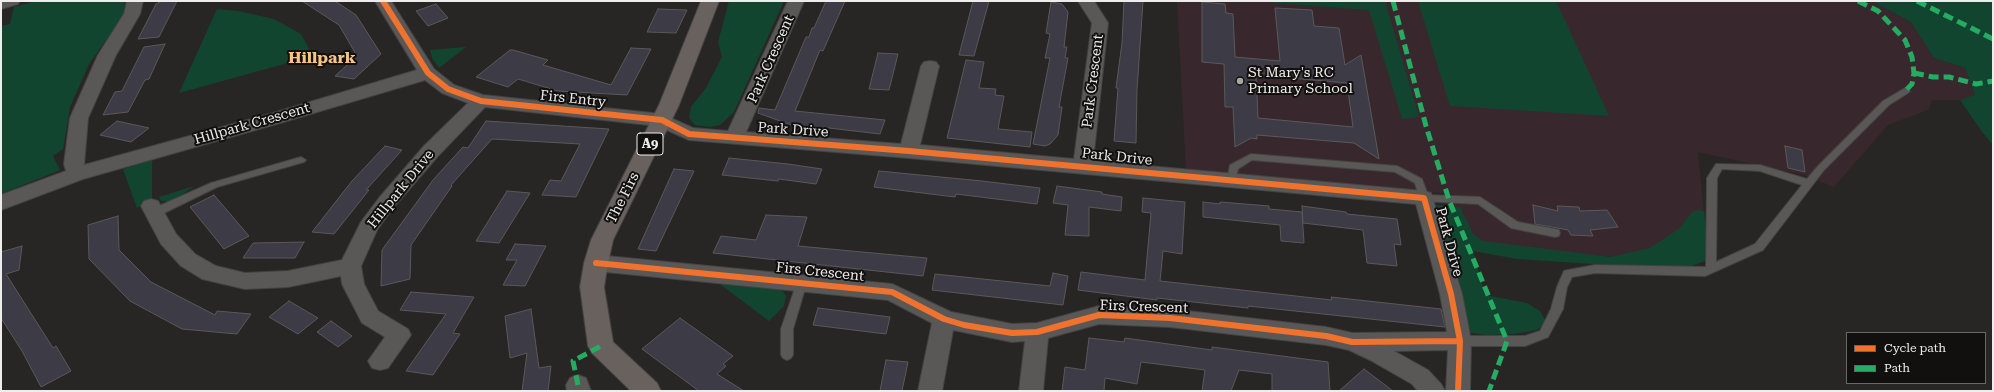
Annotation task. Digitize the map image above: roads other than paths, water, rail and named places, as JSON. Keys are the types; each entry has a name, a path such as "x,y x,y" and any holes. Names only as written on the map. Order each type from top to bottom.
{"main road":[{"name":"The Firs","path":"648,391 601,346 592,287 602,240 662,120 710,1"}],"street":[{"path":"1,4 12,1"},
{"path":"76,174 74,164 79,118 107,55 132,14 135,1"},
{"name":"Firs Entry","path":"383,1 428,73 448,89 481,101 662,120"},
{"name":"Park Crescent","path":"734,138 796,1"},
{"name":"Park Crescent","path":"1083,166 1100,23 1086,1"},
{"path":"909,151 930,66"},
{"name":"Hillpark Crescent","path":"1,203 76,174 280,117 428,73"},
{"name":"Hillpark Drive","path":"350,266 368,227 386,203 431,151 481,101"},
{"name":"Park Drive","path":"662,120 689,134 1083,166 1424,198 1451,294 1460,341"},
{"path":"153,209 168,238 188,260 210,273 245,281 288,279 350,266 353,284 370,317 400,335 380,360"},
{"name":"Firs Crescent","path":"596,263 892,292 944,318 983,329 1012,333 1037,332 1099,315 1170,318 1326,336 1352,342 1378,353 1420,377 1433,391"},
{"path":"930,391 944,318"},
{"path":"1031,391 1037,332"},
{"path":"1458,391 1460,341"},
{"name":"Firs Crescent","path":"1352,342 1460,341"}],"lane":[{"path":"1460,341 1525,341 1544,334 1557,308 1562,286 1568,274 1595,270 1705,272 1759,247 1810,184 1821,168 1886,103 1905,91"},
{"path":"1232,180 1233,167 1251,157 1397,169 1419,181 1424,198 1480,201 1515,225 1555,233"},
{"path":"153,209 214,185 301,160"},
{"path":"1711,269 1712,178 1719,166 1760,168 1810,184"},
{"path":"787,355 787,329 802,282"}],"place":[{"name":"St Mary's RC Primary School","path":"1240,81"}],"district":[{"name":"Hillpark","path":"322,58"}]}
